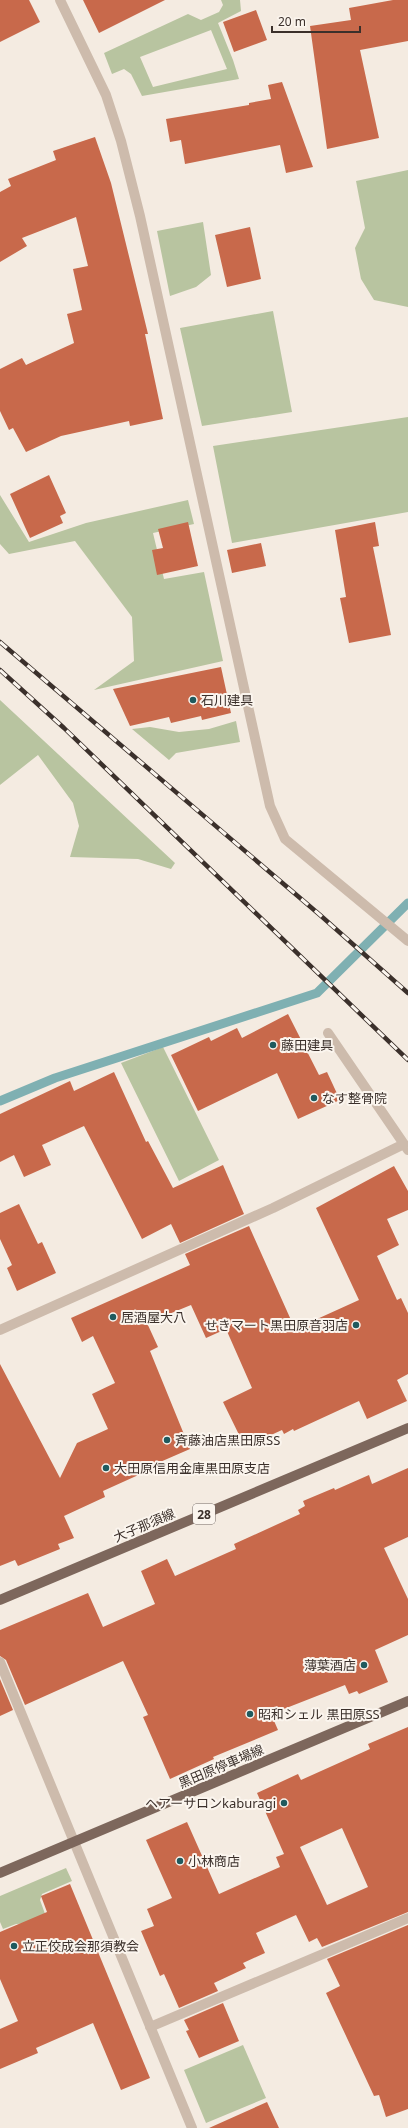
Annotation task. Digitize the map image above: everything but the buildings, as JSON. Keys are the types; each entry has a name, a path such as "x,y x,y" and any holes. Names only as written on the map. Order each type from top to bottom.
{"main road":[{"name":"大子那須線","path":"0,1600 408,1428"},
{"name":"黒田原停車場線","path":"0,1873 408,1701"}],"street":[{"path":"60,0 106,95 121,141 140,216 270,806 285,839 406,939"},
{"path":"0,1330 406,1147 328,1033"},
{"path":"0,1662 192,2128"},
{"path":"150,2028 408,1918"}],"green space":[{"path":"221,0 240,0 241,11 218,23 239,79 142,96 131,74 124,69 112,74 104,53 188,14 201,20 219,12 223,5","holes":["211,30 227,69 153,87 140,57"]},
{"path":"408,170 408,307 374,300 361,279 355,248 365,228 356,181"},
{"path":"203,222 211,275 196,287 170,296 157,231"},
{"path":"273,311 292,412 202,426 180,328"},
{"path":"408,417 408,512 232,543 213,446"},
{"path":"0,495 29,542 86,523 188,500 194,524 153,533 164,579 204,572 223,661 94,690 134,661 132,617 75,541 9,554 0,544"},
{"path":"0,700 175,863 171,869 138,859 70,857 79,826 73,803 38,755 0,785"},
{"path":"236,721 240,742 176,753 169,760 132,729 150,727 179,732 209,729"},
{"path":"163,1047 219,1160 179,1181 121,1063"},
{"path":"66,1868 72,1881 42,1894 40,1900 48,1922 16,1924 3,1929 0,1922 0,1896"},
{"path":"243,2045 266,2098 206,2123 184,2070"}],"waterway":[{"path":"0,1101 55,1078 317,993 408,903"}],"railway":[{"path":"0,642 320,915 408,993"},
{"path":"0,670 64,728 408,1060"}],"place":[{"name":"石川建具","path":"193,700"},
{"name":"藤田建具","path":"273,1045"},
{"name":"なす整骨院","path":"314,1098"},
{"name":"居酒屋大八","path":"113,1317"},
{"name":"せきマート黒田原音羽店","path":"356,1325"},
{"name":"斉藤油店黒田原SS","path":"167,1440"},
{"name":"大田原信用金庫黒田原支店","path":"106,1468"},
{"name":"薄葉酒店","path":"364,1665"},
{"name":"昭和シェル 黒田原SS","path":"250,1714"},
{"name":"ヘアーサロンkaburagi","path":"284,1803"},
{"name":"小林商店","path":"180,1861"},
{"name":"立正佼成会那須教会","path":"14,1946"}]}
